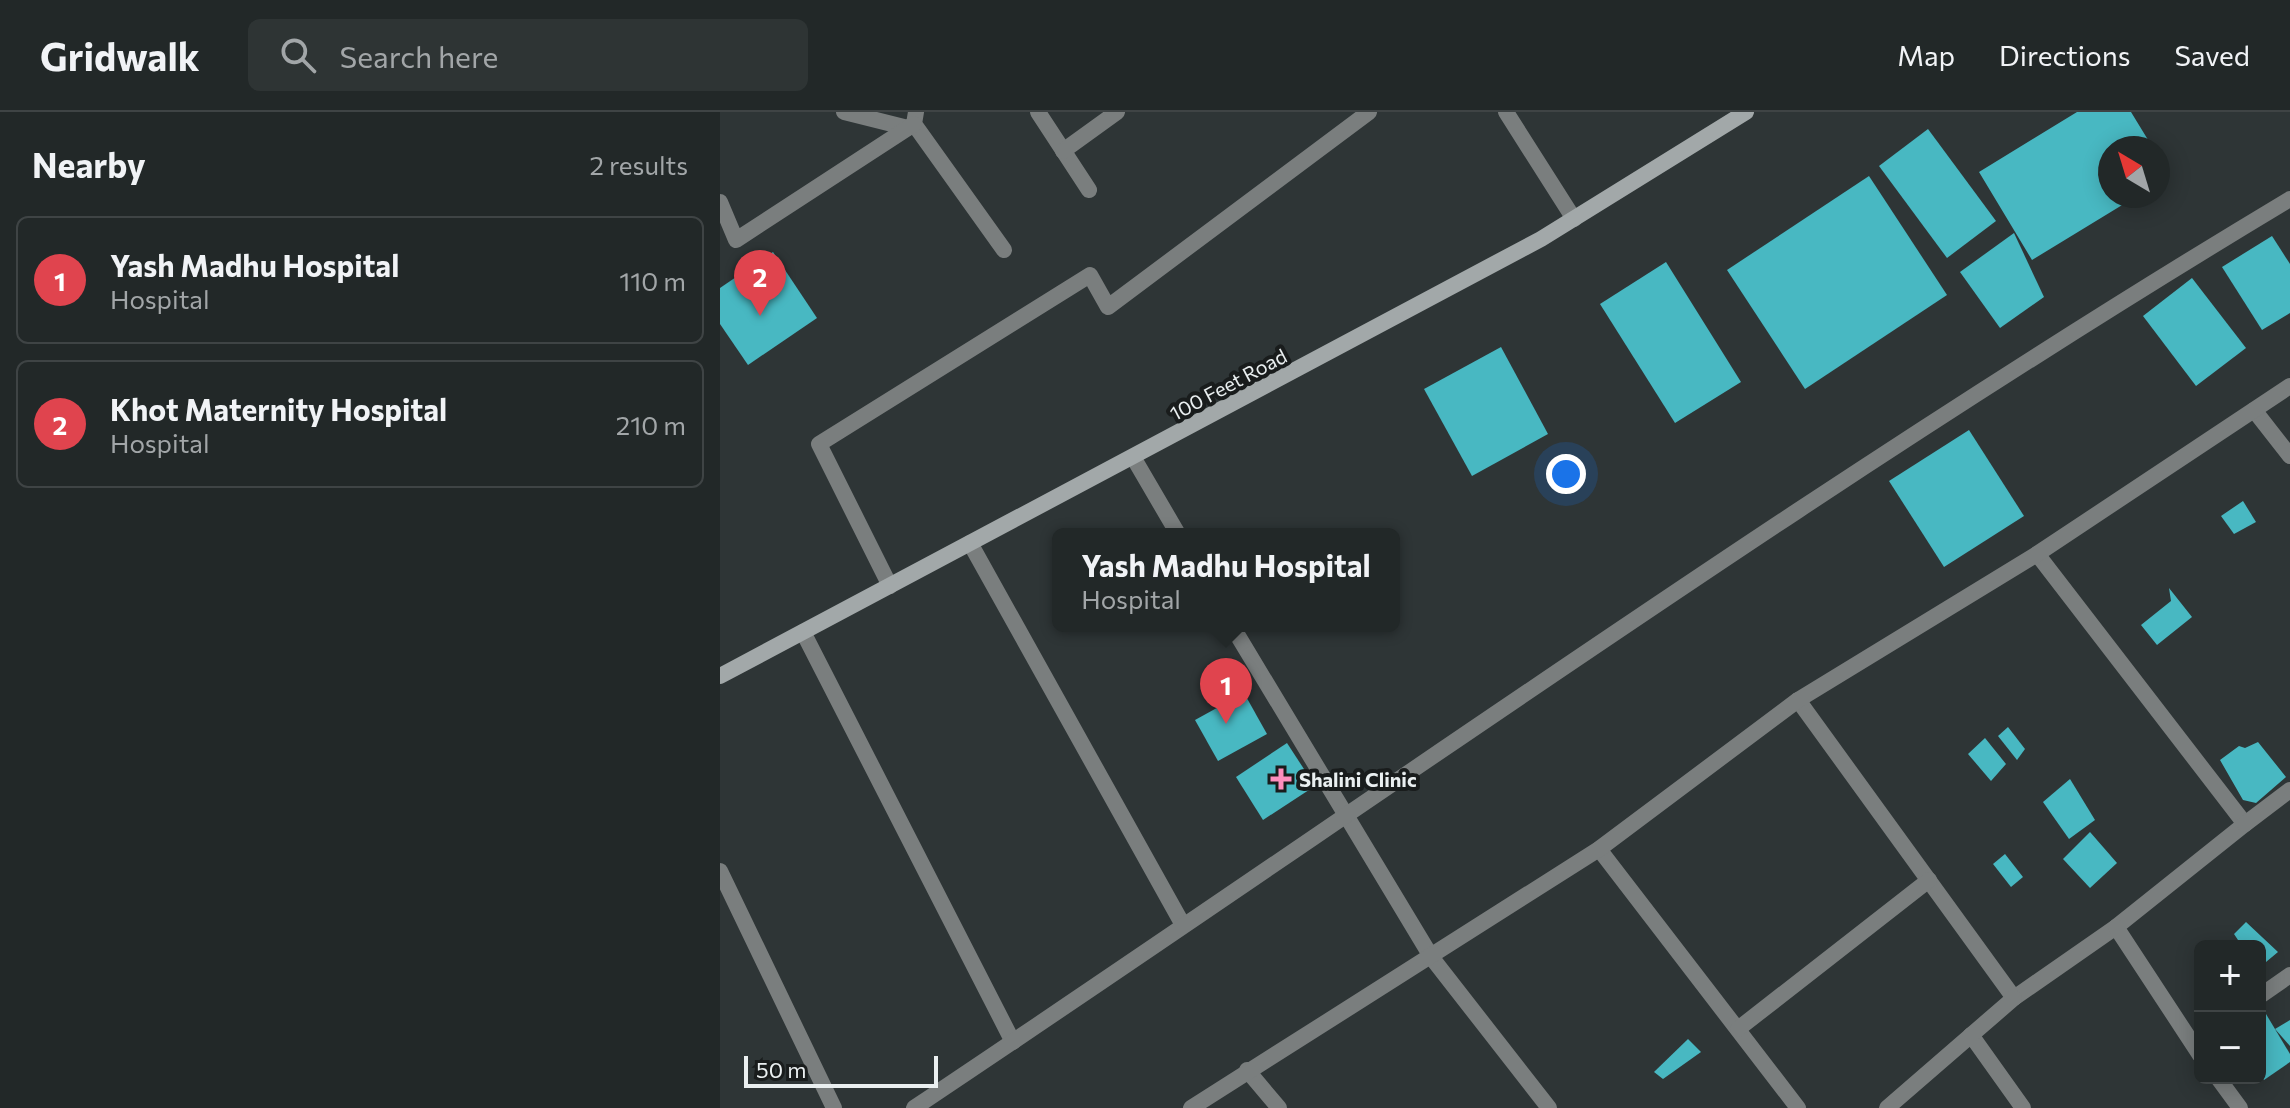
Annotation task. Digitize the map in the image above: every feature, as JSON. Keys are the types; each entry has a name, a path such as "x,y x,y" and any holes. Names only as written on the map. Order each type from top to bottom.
{"main road":[{"name":"100 Feet Road","path":"720,676 1574,219 1746,112"}],"street":[{"path":"844,112 913,122 1004,250"},
{"path":"1038,112 1089,190"},
{"path":"1063,151 1117,112"},
{"path":"890,586 819,444 1090,275 1108,307 1369,112"},
{"path":"1506,112 1574,219"},
{"path":"720,202 736,240 913,122"},
{"path":"914,1108 1343,815 2094,317 2290,199"},
{"path":"1191,1108 1247,1070 1432,958 1599,849 1798,700 2037,554 2290,386"},
{"path":"2254,410 2290,456"},
{"path":"1133,457 1174,528"},
{"path":"970,543 1183,925"},
{"path":"2037,554 2245,824"},
{"path":"803,632 1013,1042"},
{"path":"1236,632 1343,815 1432,958 1549,1108"},
{"path":"1798,700 2014,998"},
{"path":"1887,1108 2014,998 2116,927 2290,790"},
{"path":"1599,849 1798,1108"},
{"path":"720,871 834,1108"},
{"path":"1738,1029 1929,880"},
{"path":"2116,927 2194,1040"},
{"path":"2266,992 2290,975"},
{"path":"1971,1035 2023,1108"},
{"path":"1247,1070 1279,1108"},
{"path":"2222,1084 2240,1108"}],"building":[{"path":"2077,112 2131,112 2146,136 2098,136 2098,208 2117,208 2032,260 1979,172"},
{"path":"1928,129 1996,221 1947,258 1879,166"},
{"path":"1869,176 1947,295 1805,389 1727,270"},
{"path":"2014,233 2044,297 2000,328 1960,272"},
{"path":"2272,236 2290,264 2290,313 2262,330 2222,267"},
{"path":"773,252 817,318 748,365 720,324 720,288"},
{"path":"1666,262 1741,382 1675,423 1600,304"},
{"path":"2192,278 2246,348 2196,386 2143,316"},
{"path":"1501,347 1548,434 1472,476 1424,389"},
{"path":"1969,430 2024,516 1944,567 1889,481"},
{"path":"2243,501 2256,522 2234,534 2221,516"},
{"path":"2169,588 2192,617 2157,645 2141,625 2171,601"},
{"path":"1244,693 1267,734 1218,761 1195,720"},
{"path":"2008,727 2025,749 2017,760 1998,736"},
{"path":"1985,738 2006,764 1991,781 1968,754"},
{"path":"2258,742 2286,777 2256,803 2243,800 2220,760 2239,746 2245,748"},
{"path":"1287,743 1315,786 1263,820 1236,777"},
{"path":"2070,779 2095,820 2069,839 2043,802"},
{"path":"2090,832 2117,863 2090,888 2063,859"},
{"path":"2005,854 2023,877 2011,887 1993,864"},
{"path":"2246,922 2265,940 2238,940 2234,934"},
{"path":"2266,941 2278,952 2266,962"},
{"path":"2266,1014 2290,1054 2290,1062 2266,1079"},
{"path":"2290,1020 2290,1046 2275,1029"},
{"path":"1688,1039 1701,1052 1663,1079 1654,1072"}],"place":[{"name":"Khot Maternity Hospital","path":"760,316"},
{"name":"Yash Madhu Hospital","path":"1226,724"},
{"name":"Shalini Clinic","path":"1281,779"}]}
